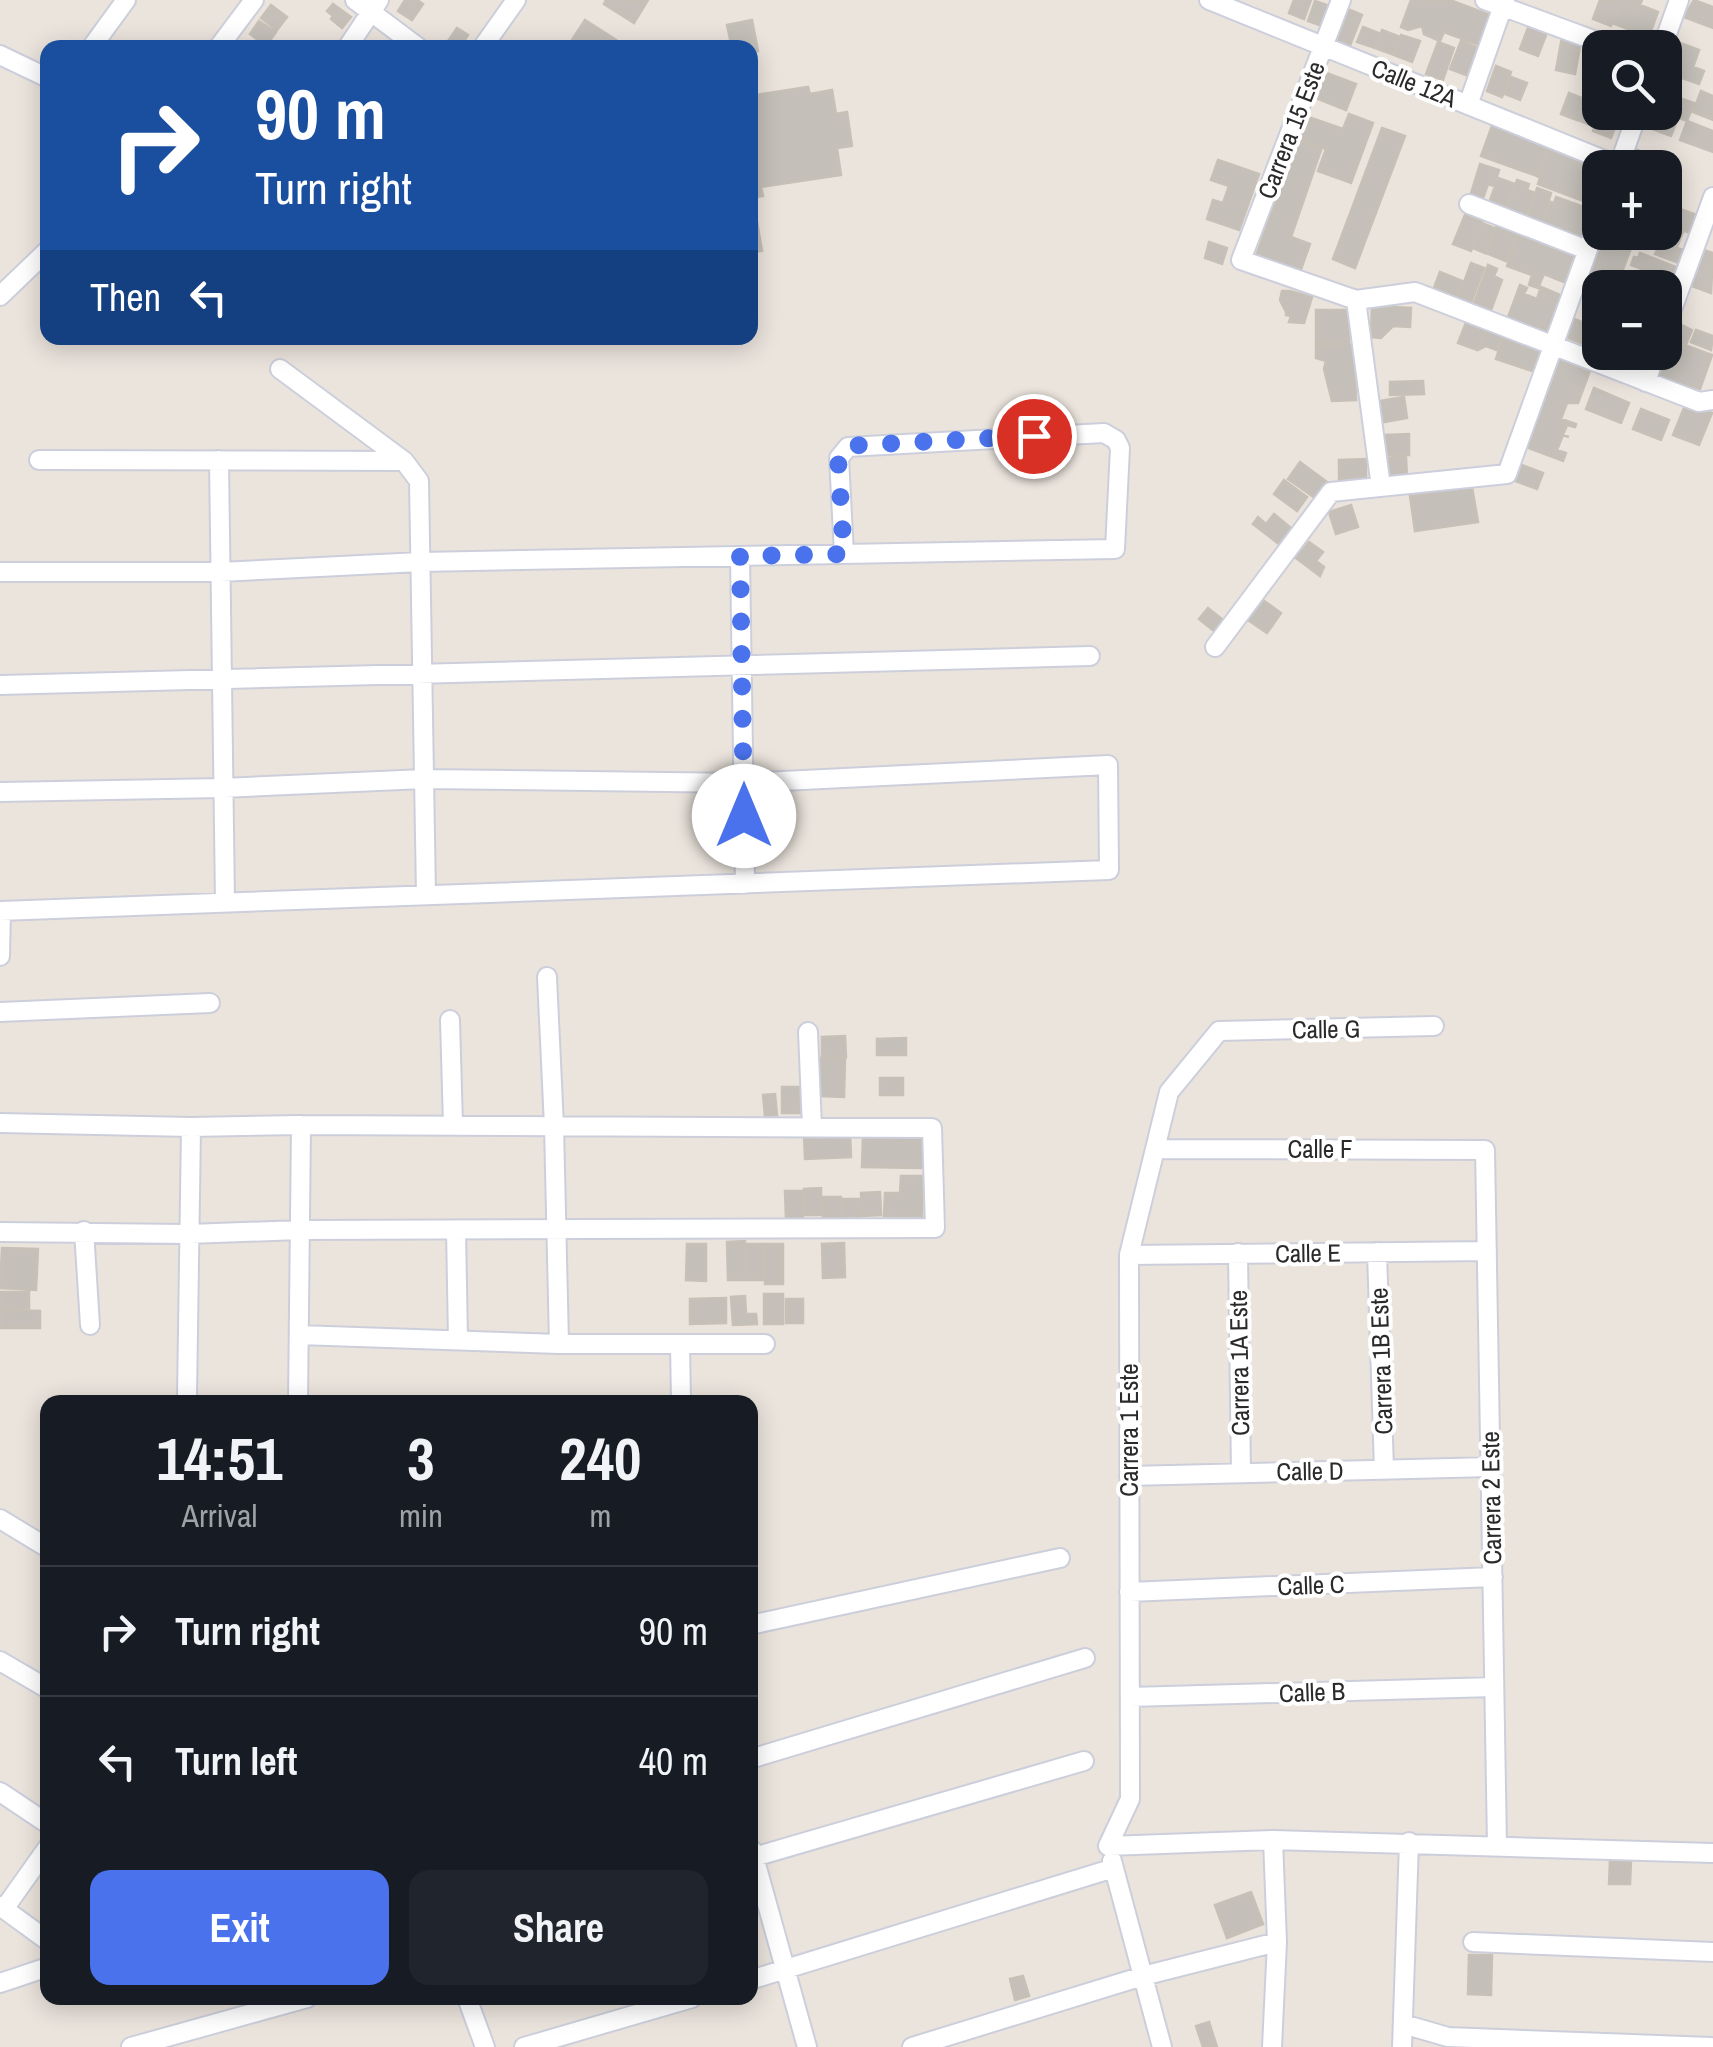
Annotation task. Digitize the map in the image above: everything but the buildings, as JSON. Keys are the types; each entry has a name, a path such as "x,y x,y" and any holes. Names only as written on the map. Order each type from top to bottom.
{"street":[{"path":"224,40 254,0"},
{"path":"355,0 375,6 411,40"},
{"path":"488,40 516,0"},
{"name":"Calle 12A","path":"1209,0 1582,152"},
{"name":"Carrera 15 Este","path":"1340,0 1241,260 1356,300"},
{"path":"1484,0 1504,3 1582,35"},
{"path":"1668,30 1679,0"},
{"path":"95,40 116,3"},
{"path":"1468,105 1504,3"},
{"path":"352,40 375,6"},
{"path":"0,55 40,74"},
{"path":"1682,282 1713,197"},
{"path":"1469,204 1582,248"},
{"path":"1215,647 1331,492 1507,474 1588,250"},
{"path":"0,296 40,258"},
{"path":"1381,487 1356,300 1415,292 1699,402 1713,400"},
{"path":"280,369 404,461 419,481 426,895"},
{"path":"1646,382 1650,370"},
{"path":"0,572 220,572 420,562 1116,549 1120,448 1104,432 848,447 838,458 844,554"},
{"path":"39,460 404,461"},
{"path":"219,460 225,902"},
{"path":"740,556 744,884"},
{"path":"0,685 1090,656"},
{"path":"0,792 424,779 744,783 1108,766 1109,870 1,911 0,956"},
{"path":"547,977 559,1344"},
{"path":"0,1012 210,1003"},
{"path":"450,1020 453,1126"},
{"name":"Calle G","path":"1219,1031 1434,1026"},
{"name":"Carrera 1 Este","path":"1108,1846 1130,1799 1129,1254 1169,1092 1219,1031"},
{"path":"808,1032 812,1127"},
{"path":"0,1123 932,1128 935,1228 0,1232"},
{"path":"298,1395 301,1125"},
{"path":"187,1395 191,1127"},
{"name":"Calle F","path":"1155,1149 1486,1150"},
{"name":"Carrera 2 Este","path":"1486,1150 1497,1846"},
{"path":"456,1230 458,1340"},
{"path":"84,1231 90,1325"},
{"name":"Calle E","path":"1129,1254 1487,1251"},
{"name":"Carrera 1B Este","path":"1377,1252 1384,1470"},
{"name":"Carrera 1A Este","path":"1238,1254 1241,1473"},
{"path":"299,1335 559,1344 764,1344"},
{"path":"680,1344 681,1395"},
{"name":"Calle D","path":"1129,1476 1491,1467"},
{"path":"0,1519 40,1543"},
{"path":"758,1623 1060,1558"},
{"name":"Calle C","path":"1129,1592 1493,1577"},
{"path":"758,1757 1085,1658"},
{"path":"0,1661 40,1685"},
{"name":"Calle B","path":"1130,1697 1494,1687"},
{"path":"758,1852 1084,1761"},
{"path":"0,1792 40,1819"},
{"path":"1162,2047 1108,1846 1273,1840 1713,1852"},
{"path":"1272,2047 1278,1942 1273,1840"},
{"path":"1402,2047 1409,1842"},
{"path":"40,1857 2,1907 40,1934"},
{"path":"758,1978 1114,1868"},
{"path":"758,1877 807,2047"},
{"path":"912,2047 1143,1976 1278,1942"},
{"path":"1472,1942 1713,1952"},
{"path":"0,1983 40,1970"},
{"path":"131,2047 282,2005"},
{"path":"470,2005 485,2047"},
{"path":"524,2047 668,2005"},
{"path":"1403,2024 1448,2037 1711,2047"}],"route":[{"path":"744,816 740,556 844,554 838,458 848,447 1034,436"}]}
